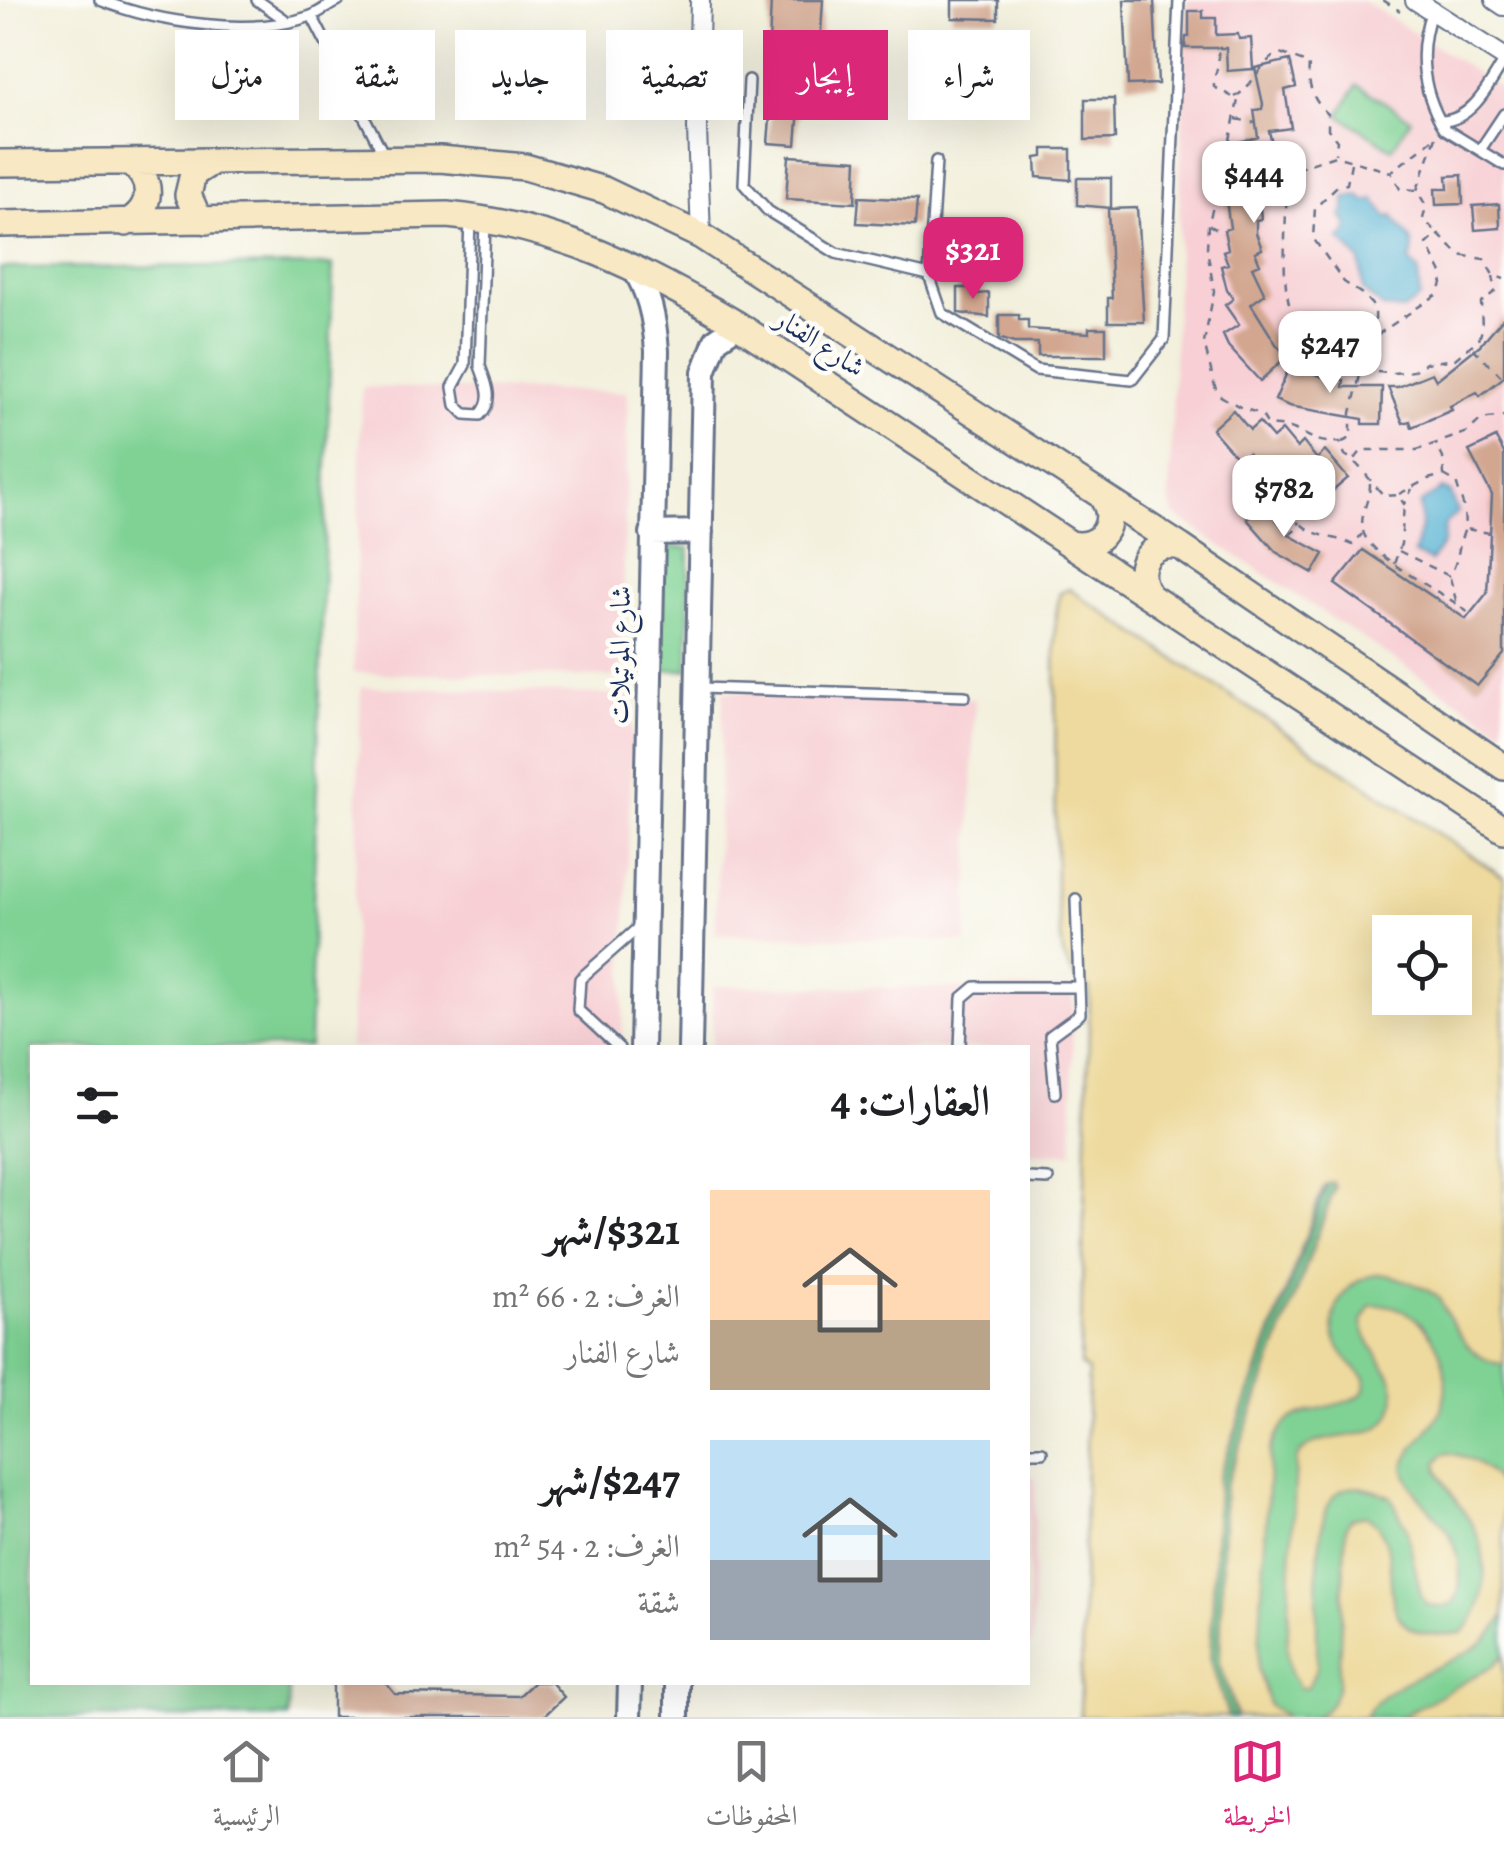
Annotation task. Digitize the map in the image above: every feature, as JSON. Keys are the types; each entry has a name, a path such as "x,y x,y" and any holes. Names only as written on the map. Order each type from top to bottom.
{"main road":[{"name":"شارع الفنار","path":"0,163 385,158 498,163 552,173 604,190 701,236 1181,547 1500,760"},
{"path":"126,222 136,218 148,199 145,177 129,162"},
{"path":"206,221 190,206 188,195 193,174 212,162"},
{"name":"شارع الفنار","path":"0,224 447,215 478,218 574,241 685,294 738,325 1504,830"},
{"path":"1071,544 1094,543 1105,533 1110,518 1102,497"},
{"path":"1148,595 1141,581 1146,558 1166,545 1181,547"}],"street":[{"path":"700,0 696,129 701,236"},
{"path":"1415,0 1504,59"},
{"path":"1495,0 1504,6"},
{"name":"شارع الموتيلات","path":"633,268 646,294 656,332 642,1045"},
{"path":"690,1045 704,372 716,340 738,325"},
{"path":"652,533 701,532"},
{"path":"630,1685 630,1717"},
{"path":"677,1685 677,1717"}],"lane":[{"path":"100,0 204,24 286,21 312,16 338,0"},
{"path":"257,0 286,21"},
{"path":"936,161 929,275 942,313 1036,370 1132,380 1164,339 1179,0"},
{"path":"1432,10 1422,49 1429,100 1446,129 1504,166"},
{"path":"312,16 385,158"},
{"path":"1440,121 1452,122 1470,109 1504,59"},
{"path":"749,80 744,184 768,211 836,253 929,275"},
{"path":"1480,150 1504,114"},
{"path":"478,218 480,366 488,387 488,405 480,415 465,414 456,405 453,387 465,365 478,218"},
{"path":"698,688 964,696"},
{"path":"1055,1094 1050,1036 1080,1014 1076,899"},
{"path":"615,1045 578,1010 580,980 645,922"},
{"path":"960,1045 962,998 975,987 1078,987"},
{"path":"1030,1178 1048,1179"},
{"path":"1030,1452 1042,1452"}],"path":[{"path":"1218,52 1220,62 1214,86 1238,100 1208,225 1207,249 1214,291 1204,343 1218,394 1260,414 1268,425 1293,428 1324,444 1340,442 1351,438 1351,413 1361,371"},
{"path":"1234,98 1246,90 1266,59 1280,53 1309,64 1314,98 1328,114 1328,129 1337,141 1335,156"},
{"path":"1234,118 1255,122"},
{"path":"1391,172 1436,137 1417,190 1426,206 1423,219 1459,255 1484,258 1496,292 1481,302 1482,330 1455,359 1392,374 1361,371 1330,347 1313,342 1293,315 1285,286 1283,254 1289,194 1286,172 1335,156 1391,172 1400,189 1417,190"},
{"path":"1222,158 1235,158"},
{"path":"1351,163 1347,184 1337,186 1316,208 1312,221 1314,238 1344,282 1375,308 1375,336"},
{"path":"1220,164 1232,176"},
{"path":"1216,196 1228,195"},
{"path":"1208,225 1223,233"},
{"path":"1350,360 1366,349 1375,336 1439,292 1444,278 1427,244 1438,234"},
{"path":"1493,276 1504,279"},
{"path":"1471,346 1504,379"},
{"path":"1354,460 1362,450 1417,450 1468,432 1481,419 1504,416"},
{"path":"1340,442 1345,455 1386,496 1398,495 1444,475 1456,482 1465,528 1459,542 1460,560 1449,576"},
{"path":"1436,442 1443,458 1444,475"},
{"path":"1270,505 1316,536 1335,536 1354,545 1362,533 1370,482"},
{"path":"1394,564 1400,551 1404,504 1412,489"},
{"path":"1398,495 1404,504"},
{"path":"1289,535 1302,525"},
{"path":"1465,528 1490,533"},
{"path":"1362,533 1376,551 1470,614"},
{"path":"1400,551 1449,576 1457,604"}],"shaded area":[{"path":"1187,0 1362,0 1504,90 1504,731 1174,515 1169,499"},
{"path":"362,387 628,392 621,677 353,673"},
{"path":"361,687 633,695 622,1045 350,1045"},
{"path":"723,691 975,699 967,942 715,934"},
{"path":"713,986 1073,989 1072,1153 1030,1153 1030,1045 712,1045"},
{"path":"1030,1476 1036,1476 1032,1645"}],"green space":[{"path":"1357,85 1411,119 1392,149 1339,115"},
{"path":"333,265 309,1045 30,1045 30,1685 289,1685 288,1717 0,1717 0,268"},
{"path":"663,547 689,548 688,670 661,670"},
{"path":"1504,1116 1504,1717 1202,1717 1198,1465 1314,1163"},
{"path":"1328,1181 1335,1188 1225,1488 1220,1663 1237,1717 1228,1717 1210,1659 1218,1478"}],"sand":[{"path":"1069,589 1504,877 1504,1365 1483,1358 1468,1346 1438,1297 1411,1283 1395,1277 1370,1276 1342,1297 1336,1308 1334,1334 1342,1352 1365,1378 1364,1391 1349,1401 1293,1418 1279,1432 1270,1450 1258,1668 1269,1705 1287,1717 1237,1717 1220,1663 1225,1488 1335,1188 1333,1182 1324,1185 1218,1478 1210,1659 1228,1717 1080,1717 1088,1371 1080,1365 1090,989 1074,976 1063,955 1056,895 1055,621 1060,593"},
{"path":"1386,1305 1415,1318 1436,1344 1442,1360 1445,1393 1441,1409 1404,1467 1418,1495 1453,1541 1458,1557 1459,1592 1449,1605 1426,1604 1406,1527 1391,1497 1353,1487 1339,1492 1326,1510 1319,1552 1317,1667 1308,1687 1299,1688 1287,1649 1296,1460 1317,1442 1361,1434 1386,1421 1393,1408 1393,1383 1362,1321 1371,1306"},
{"path":"1448,1453 1481,1466 1503,1494 1504,1613 1494,1631 1478,1645 1396,1687 1378,1700 1365,1717 1312,1717 1330,1706 1338,1685 1346,1526 1351,1519 1365,1515 1381,1530 1388,1549 1396,1611 1407,1626 1427,1634 1462,1633 1478,1610 1484,1582 1482,1552 1473,1526 1438,1471 1437,1463"},
{"path":"1504,1655 1504,1717 1400,1717 1492,1667"}],"water":[{"path":"1359,196 1366,202 1374,199 1412,241 1409,262 1418,270 1420,298 1403,310 1384,308 1363,291 1360,261 1340,239 1347,233 1347,223 1341,216 1345,212 1345,198"},
{"path":"1442,489 1451,493 1458,512 1445,524 1443,543 1431,561 1414,554 1421,527 1420,504"}],"building":[{"path":"771,0 823,0 821,30 770,30"},
{"path":"952,0 998,0 998,19 952,18"},
{"path":"1124,0 1154,0 1158,84 1128,85"},
{"path":"1189,11 1203,11 1203,18 1216,18 1216,35 1251,38 1253,69 1227,71 1226,48 1185,48"},
{"path":"1290,60 1296,87 1285,90 1291,128 1269,131 1273,148 1267,149 1270,161 1258,164 1263,186 1258,187 1261,219 1256,220 1256,233 1262,249 1255,252 1260,264 1252,267 1265,294 1251,304 1287,356 1260,381 1223,335 1239,325 1225,305 1233,299 1221,266 1228,264 1223,251 1228,249 1224,230 1230,228 1226,200 1235,197 1231,183 1240,181 1235,160 1243,158 1239,142 1258,137 1254,110 1262,109 1263,104 1255,68"},
{"path":"1085,99 1114,99 1115,139 1085,140"},
{"path":"770,120 798,120 796,145 768,143"},
{"path":"1043,149 1071,149 1071,180 1037,177 1036,158 1043,157"},
{"path":"789,156 857,160 855,203 786,199"},
{"path":"1462,175 1463,204 1436,205 1435,189 1448,189 1447,176"},
{"path":"1077,178 1111,178 1111,208 1077,205"},
{"path":"859,197 917,200 915,226 857,223"},
{"path":"1499,204 1500,228 1475,230 1473,206"},
{"path":"1137,208 1144,322 1108,322 1108,298 1112,298 1108,209"},
{"path":"939,246 957,246 957,251 968,251 968,274 937,273"},
{"path":"958,288 978,288 978,294 989,293 989,317 958,313"},
{"path":"999,315 1019,315 1019,320 1028,320 1028,329 1089,333 1089,328 1106,328 1106,356 1038,356 1038,343 1014,343 999,338"},
{"path":"1504,317 1504,377 1480,396 1477,392 1450,406 1452,410 1412,427 1410,421 1403,423 1388,387 1398,387 1432,373 1436,380 1480,345"},
{"path":"1291,363 1321,376 1344,380 1343,387 1382,387 1381,424 1363,424 1363,419 1275,400"},
{"path":"1233,410 1250,430 1259,422 1273,438 1282,430 1297,448 1303,442 1317,459 1325,451 1348,478 1328,495 1319,484 1310,491 1294,472 1287,478 1273,462 1263,470 1248,453 1240,461 1212,429"},
{"path":"1496,438 1504,453 1504,654 1477,686 1335,584 1363,550 1466,619 1487,593 1492,495 1469,451"},
{"path":"1263,504 1289,535 1324,554 1313,573 1276,552 1247,519"},
{"path":"333,1685 388,1685 395,1694 519,1696 531,1685 554,1685 564,1697 543,1717 333,1717"}]}
